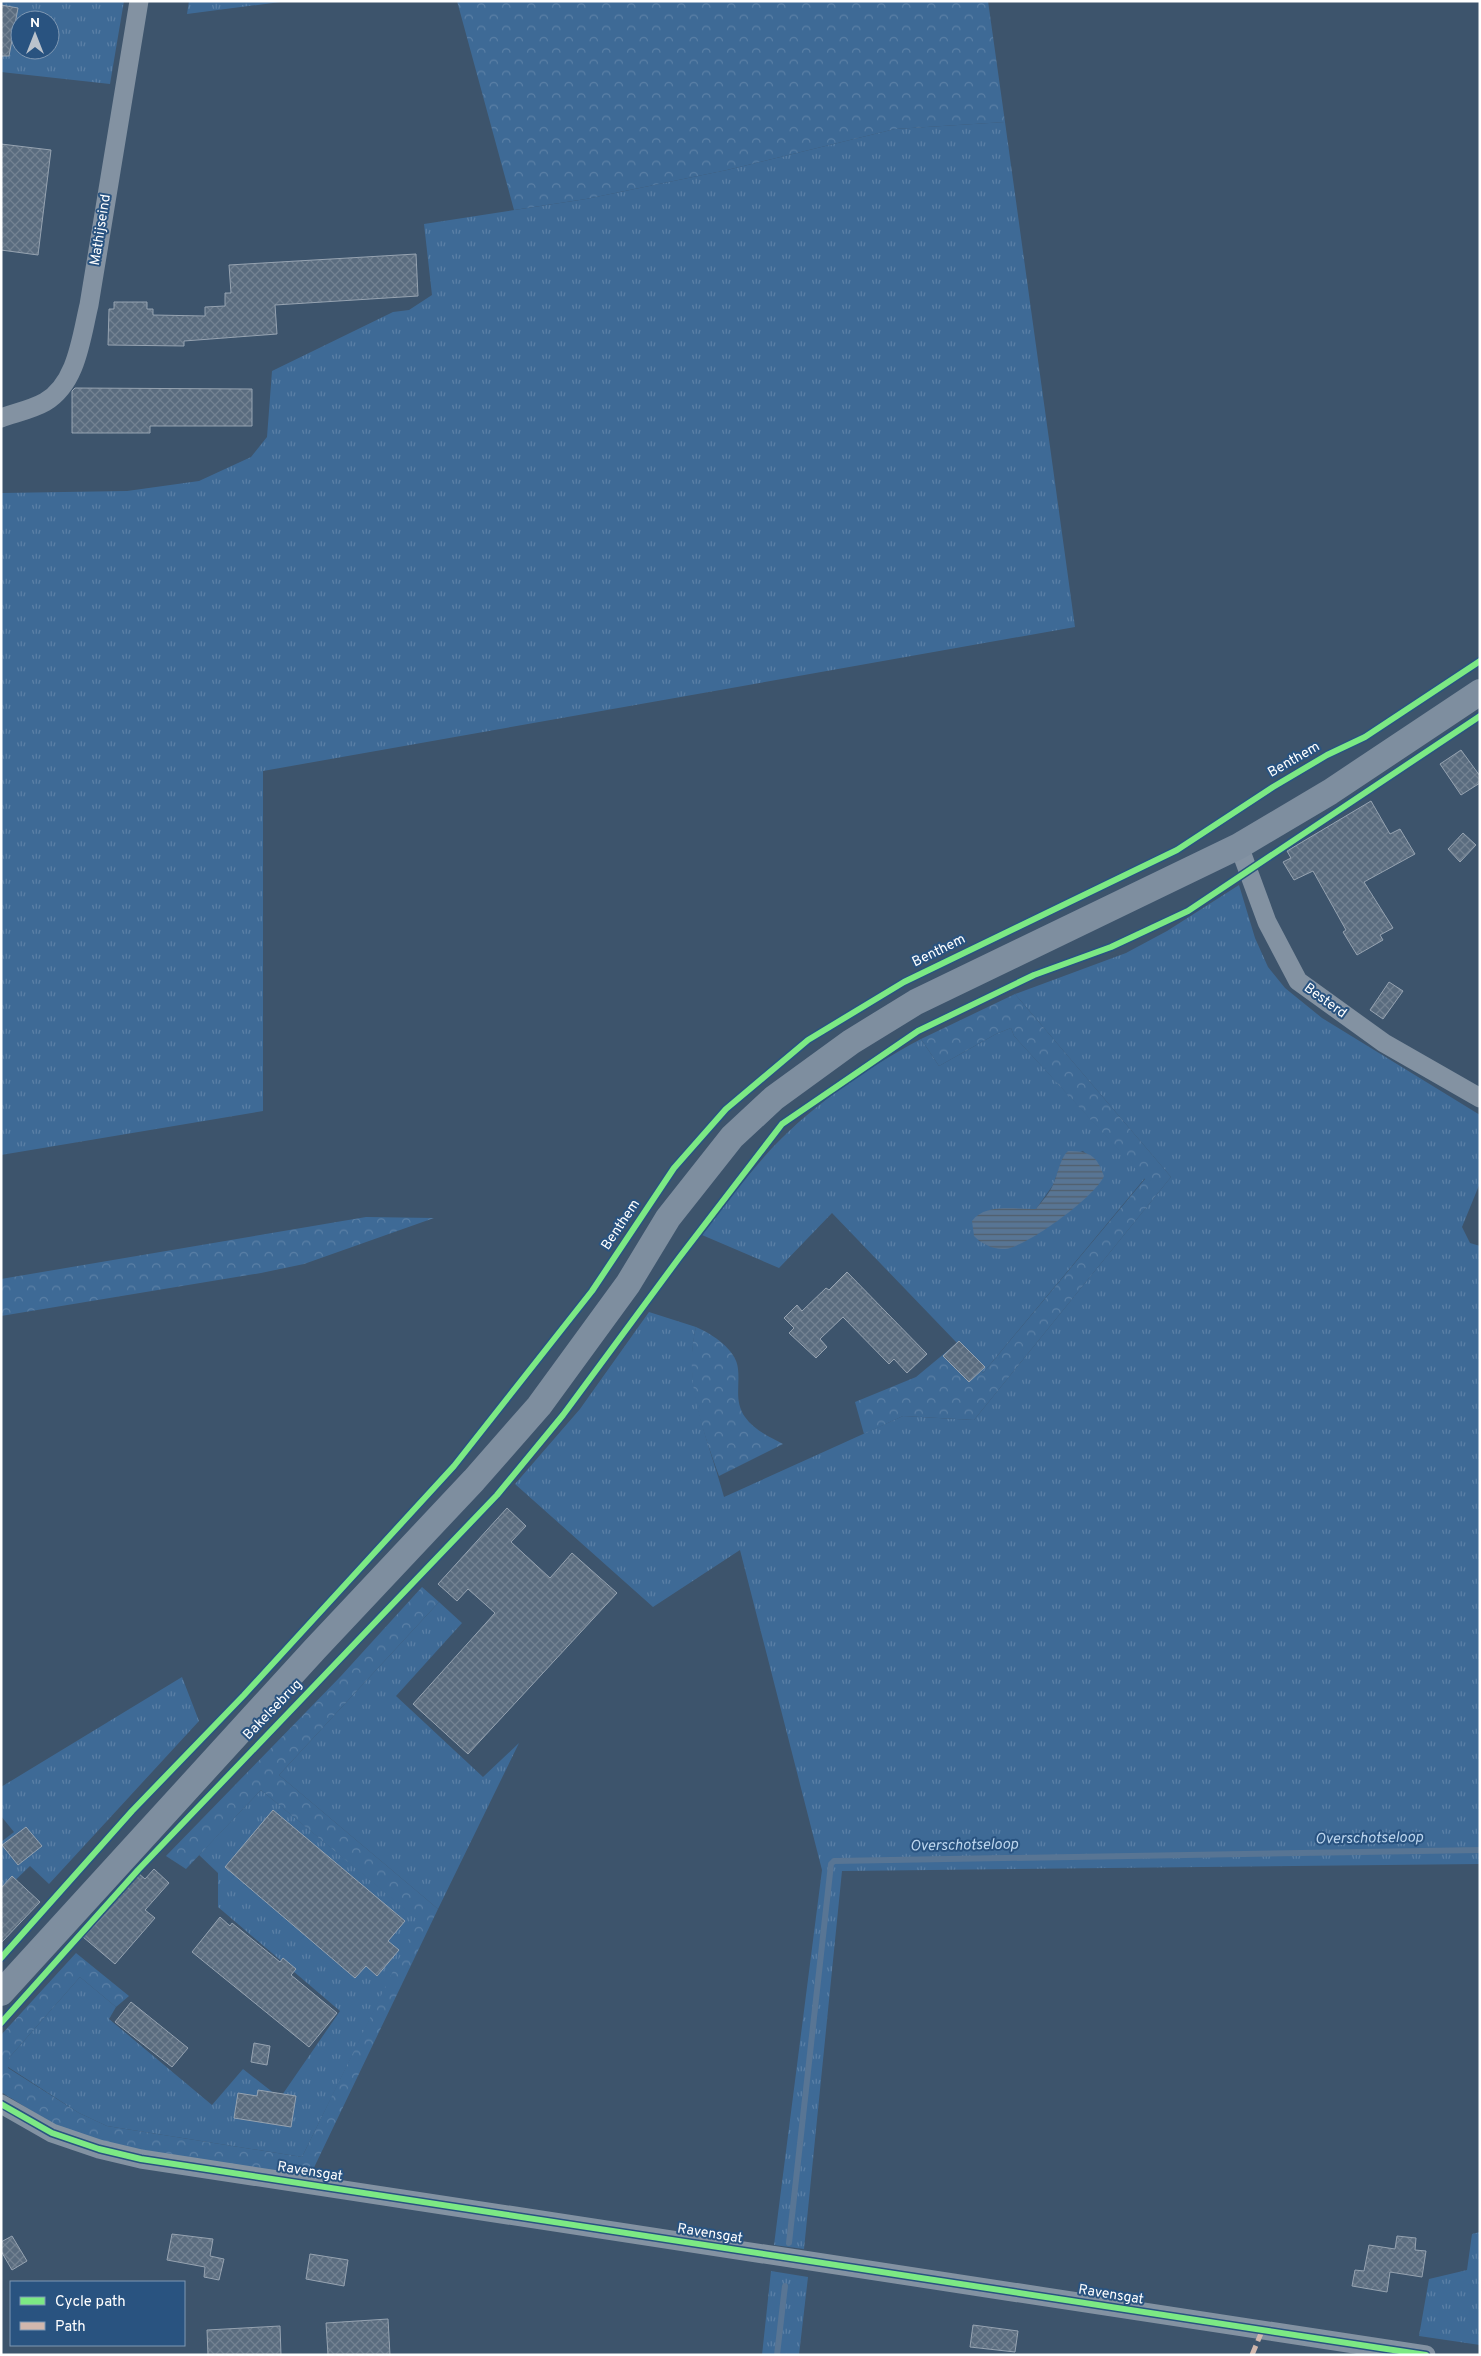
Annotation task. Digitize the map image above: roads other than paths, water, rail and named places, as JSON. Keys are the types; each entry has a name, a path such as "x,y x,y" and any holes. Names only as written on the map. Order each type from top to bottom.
{"main road":[{"path":"1239,846 1330,792 1480,692"},
{"name":"Bakelsebrug","path":"1,1992 539,1406 628,1284 668,1218 732,1137 774,1098 851,1042 916,1002 1239,846"}],"street":[{"name":"Mathijseind","path":"1,418 46,402 67,382 80,345 139,1"},
{"name":"Besterd","path":"1239,846 1268,922 1298,981 1384,1042 1480,1098"},
{"name":"Ravensgat","path":"1,2104 52,2133 99,2149 141,2158 1426,2355"}],"waterway":[{"name":"Overschotseloop","path":"789,2243 831,1864 834,1861 1480,1850"},
{"name":"Overschotseloop","path":"777,2355 785,2286"}]}
